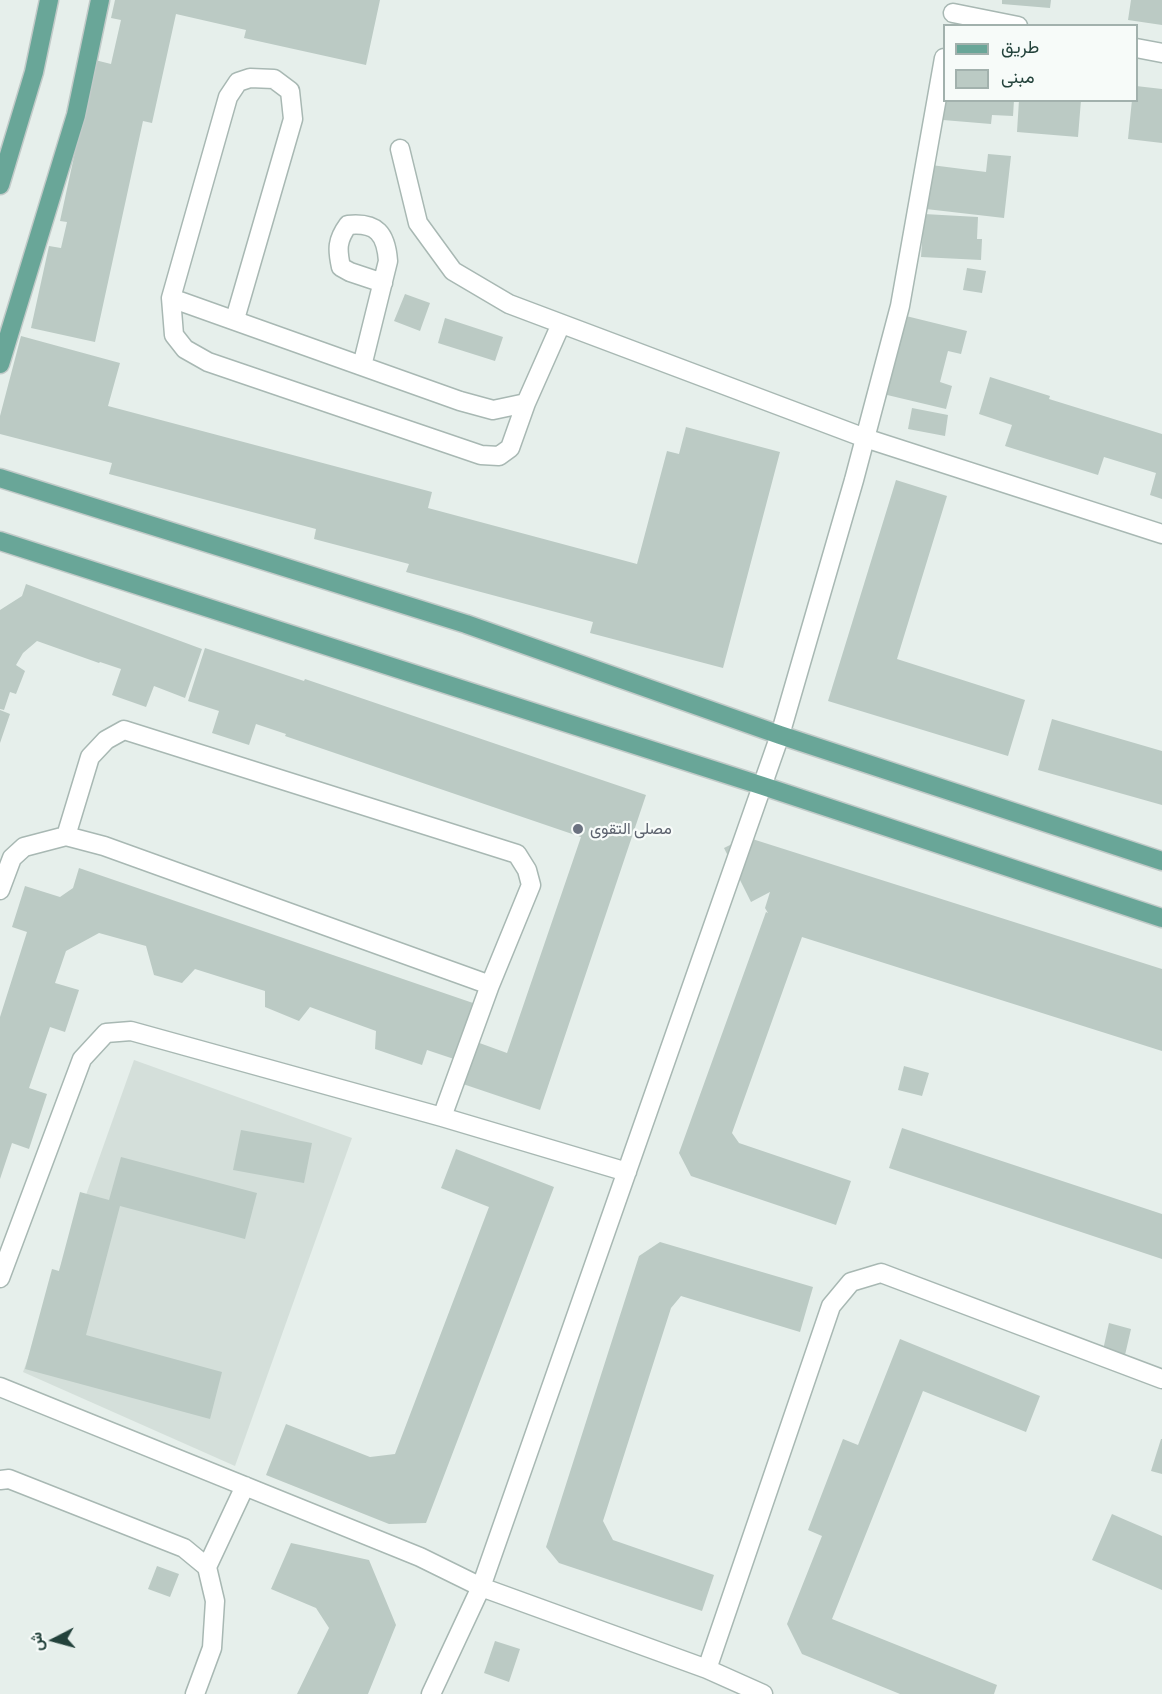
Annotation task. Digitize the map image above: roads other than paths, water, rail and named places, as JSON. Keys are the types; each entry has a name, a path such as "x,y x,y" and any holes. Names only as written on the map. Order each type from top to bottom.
{"main road":[{"path":"0,185 34,72 49,0"},
{"path":"0,364 76,115 100,0"},
{"path":"0,478 466,624 780,735 1162,861"},
{"path":"0,541 763,786 1162,918"}],"street":[{"path":"953,13 1008,24"},
{"path":"1138,48 1162,53"},
{"path":"431,1694 481,1587 780,735 865,438 900,306 943,69"},
{"path":"235,319 293,119 290,91 273,79 250,78 238,82 228,97 171,298 174,335 185,349 208,362 481,455 499,456 510,448 526,404 561,324"},
{"path":"400,149 418,223 453,271 509,304 865,438 1162,534"},
{"path":"362,366 383,283"},
{"path":"171,298 460,401 493,410 526,404"},
{"path":"66,836 90,757 106,740 124,730 517,854 527,870 531,885 490,985 442,1117"},
{"path":"0,890 12,858 24,847 66,836 104,846 490,985"},
{"path":"0,1278 82,1059 105,1033 131,1031 442,1117 627,1172"},
{"path":"707,1669 831,1306 851,1282 881,1273 1162,1379"},
{"path":"0,1387 420,1557 481,1587 707,1669 763,1694"},
{"path":"0,1480 9,1479 184,1548 207,1567 215,1601 212,1648 195,1694"},
{"path":"207,1567 245,1486"}],"place":[{"name":"مصلى التقوى","path":"578,829"}]}
